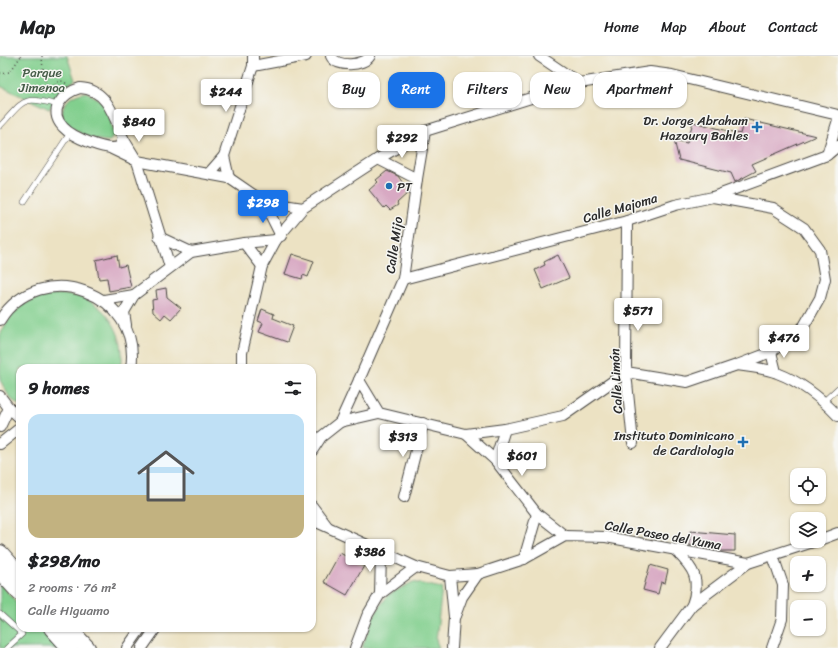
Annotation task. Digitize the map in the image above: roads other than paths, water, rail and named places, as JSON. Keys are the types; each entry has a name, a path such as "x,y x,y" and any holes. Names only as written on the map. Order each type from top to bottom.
{"main road":[{"path":"0,553 16,571"},
{"path":"0,571 16,589"},
{"path":"56,632 70,648"},
{"path":"72,632 87,648"}],"street":[{"path":"209,173 224,156 253,66 253,56"},
{"path":"253,66 306,56"},
{"path":"331,56 335,62 339,63 361,63 370,56"},
{"path":"539,56 563,72"},
{"path":"585,82 650,72 672,75 838,115"},
{"path":"170,267 159,237 137,161 123,138 109,106 98,93 92,90 80,88 68,93 59,102 56,113 58,120 70,133 137,161 209,173 229,178 264,202 303,208"},
{"path":"242,364 242,353 262,266 278,238 303,208 378,159 425,131 530,98"},
{"path":"827,155 838,120"},
{"name":"Calle Mijo","path":"340,422 403,278 425,131"},
{"path":"112,150 120,146 123,138"},
{"name":"Calle Majoma","path":"403,278 628,220 675,205 713,197 827,155 838,146"},
{"path":"224,156 229,178"},
{"path":"378,159 417,179"},
{"path":"317,439 340,422 379,413 466,434 505,429 563,416 626,372 687,382 771,352 804,326 820,298 825,279 820,250 804,228 773,208 713,197"},
{"path":"264,202 278,238"},
{"name":"Calle Limón","path":"628,220 626,372 633,443"},
{"path":"159,237 191,252"},
{"path":"132,364 131,344 126,328 124,312 134,295 191,252 278,238"},
{"path":"244,243 262,266"},
{"path":"1,316 20,299 40,289 62,286 84,290 104,300 117,312 126,328"},
{"path":"104,300 134,295"},
{"path":"771,352 776,372"},
{"path":"737,365 776,372 802,385 824,402 838,416"},
{"path":"359,380 379,413"},
{"path":"0,396 16,414"},
{"path":"0,427 9,408"},
{"path":"404,497 423,423"},
{"path":"495,460 505,429"},
{"path":"0,444 16,431"},
{"path":"316,522 381,553 416,567 450,576 478,574 524,559 565,536 537,514 495,460 466,434"},
{"path":"316,512 328,528"},
{"path":"524,559 537,514"},
{"path":"826,537 838,533"},
{"name":"Calle Paseo del Yuma","path":"565,536 606,537 748,563"},
{"path":"660,648 692,605 748,563 796,548"},
{"path":"676,551 693,570 697,591 692,605"},
{"path":"380,594 381,553"},
{"path":"772,648 782,619 783,585 773,556"},
{"path":"355,648 367,616 380,594 416,567"},
{"path":"454,618 462,597 478,574"},
{"path":"450,576 454,618 452,648"},
{"path":"127,648 139,632"},
{"path":"142,648 153,632"}],"lane":[{"path":"0,126 27,99 35,98 59,102"},
{"path":"24,202 70,133"},
{"path":"824,402 838,388"},
{"path":"0,614 16,629"},
{"path":"7,648 22,634 20,632"}],"place":[{"name":"Dr. Jorge Abraham Hazoury Bahles","path":"757,127"},
{"name":"PT","path":"389,186"},
{"name":"Instituto Dominicano de Cardiologia","path":"743,442"}],"park label":[{"name":"Parque Jimenoa","path":"42,80"}]}
